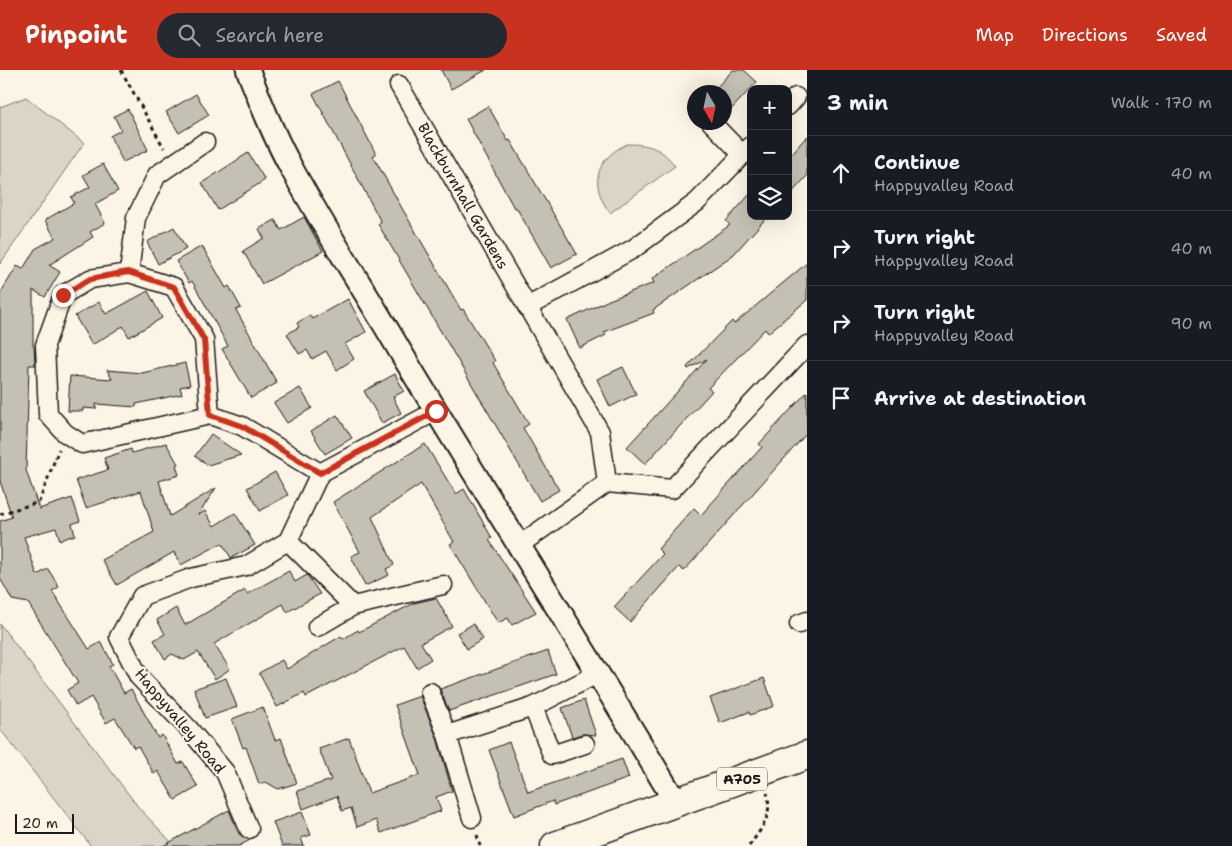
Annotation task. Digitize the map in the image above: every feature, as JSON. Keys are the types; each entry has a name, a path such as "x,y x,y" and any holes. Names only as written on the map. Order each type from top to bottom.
{"main road":[{"name":"A705","path":"555,846 676,804 807,755"}],"street":[{"path":"248,70 268,121 292,170 436,411 599,674 676,804"},
{"name":"Blackburnhall Gardens","path":"399,85 600,432 607,482"},
{"path":"527,307 633,249 697,202 747,150 721,130"},
{"path":"128,272 136,218 157,175 205,142"},
{"path":"210,415 204,340 174,287 128,272 90,279 63,295 45,345 48,414 65,433 82,444 210,415 242,426 320,473"},
{"path":"518,546 607,482 672,489 807,345"},
{"path":"353,606 288,541 320,473 436,411"},
{"name":"Happyvalley Road","path":"249,829 225,772 189,729 139,677 119,637 142,596 191,578 246,566 288,541"},
{"path":"317,627 353,606 443,584"},
{"path":"447,735 533,708 599,674"},
{"path":"430,692 447,735 472,818"},
{"path":"533,708 552,755 585,744"}],"path":[{"path":"121,70 173,164"},
{"path":"0,514 39,502 65,433"},
{"path":"749,846 765,824 770,805 761,772"}],"shaded area":[{"path":"26,97 84,143 0,264 0,107"},
{"path":"627,144 654,148 665,155 675,166 610,213 599,193 599,174 602,165 608,157"},
{"path":"0,624 139,808 175,846 91,846 0,729"}],"building":[{"path":"441,70 486,70 451,89"},
{"path":"733,70 744,70 757,82 754,85 747,85 747,93 732,109 732,85 719,85"},
{"path":"338,81 376,154 373,156 403,210 461,310 463,309 495,361 493,363 529,424 523,428 559,490 540,501 378,224 381,222 313,94"},
{"path":"196,94 209,115 179,133 166,112"},
{"path":"488,106 577,254 551,268 516,207 514,208 466,119"},
{"path":"128,109 148,150 123,162 110,136 121,130 114,116"},
{"path":"807,136 807,176 792,193 792,175 792,153"},
{"path":"248,153 265,180 218,210 202,183"},
{"path":"103,164 118,191 95,204 105,223 90,232 93,237 49,265 60,272 45,297 33,290 35,365 29,365 26,470 39,509 72,498 80,521 72,524 75,535 60,540 56,528 24,537 37,575 48,569 59,587 52,591 89,649 101,642 113,664 109,666 124,693 131,689 158,738 162,735 178,764 183,762 198,787 175,800 158,771 154,774 138,746 134,748 115,718 106,723 91,697 76,706 67,690 78,683 28,603 12,600 0,578 0,521 12,517 0,481 0,294 17,266 23,269 35,249 55,238 45,220 74,203 71,197 90,187 83,175"},
{"path":"747,197 747,220 764,220 733,255 653,310 654,313 604,332 606,335 580,348 567,320 609,300 654,283 652,279 730,225 726,221"},
{"path":"304,217 323,251 262,284 243,251 264,238 259,229 275,220 281,230"},
{"path":"174,227 186,249 158,264 147,242"},
{"path":"202,246 226,288 229,286 241,308 236,310 277,383 251,398 222,349 228,346 192,281 189,283 176,261"},
{"path":"807,263 807,300 768,333 765,329 708,388 712,391 645,464 627,447 707,359 688,369 687,367 732,321 734,324"},
{"path":"148,291 162,318 129,337 123,326 92,345 75,316 99,302 106,314"},
{"path":"348,299 366,332 345,344 354,359 337,370 326,351 312,359 307,350 299,354 287,334 299,327 297,323 310,315 312,319"},
{"path":"185,363 190,385 180,387 182,394 136,404 136,407 96,404 96,409 83,408 83,411 68,411 70,376 112,379 107,370 142,373"},
{"path":"623,367 636,394 610,407 597,379"},
{"path":"395,374 404,391 393,397 401,413 382,423 364,391"},
{"path":"300,388 312,408 287,423 274,403"},
{"path":"807,392 807,433 684,571 679,567 630,622 614,607 663,554 658,549 694,508 701,515 762,447 759,444"},
{"path":"337,415 352,438 325,454 311,431"},
{"path":"211,434 241,455 208,465 195,456"},
{"path":"166,443 178,464 176,465 179,475 159,481 170,516 216,488 198,515 205,511 214,526 235,513 255,545 231,558 222,543 181,565 174,552 117,585 102,560 154,532 141,491 86,508 76,480 108,470 104,458 131,449 132,453"},
{"path":"425,444 456,494 464,489 492,538 489,540 536,612 512,625 508,618 498,623 450,544 454,542 421,484 372,517 394,565 386,569 389,575 365,586 351,556 360,552 333,502"},
{"path":"275,472 288,495 260,511 247,488"},
{"path":"289,571 295,582 307,575 320,594 287,612 283,604 214,644 230,669 215,679 198,652 184,660 172,654 165,659 154,640 165,634 157,620 176,608 185,625 245,590 247,594"},
{"path":"436,598 452,626 421,643 431,659 417,668 404,646 306,697 304,693 277,707 259,673 282,660 287,669 341,636 343,639 358,630 359,632 414,603"},
{"path":"473,624 483,639 467,649 457,633"},
{"path":"548,651 556,674 449,711 440,689"},
{"path":"226,678 237,707 205,718 194,689"},
{"path":"764,678 774,706 750,715 749,712 720,723 710,698"},
{"path":"420,696 437,738 452,791 436,797 441,811 381,833 376,820 357,827 351,808 342,811 337,796 303,809 297,791 331,780 319,749 349,738 369,793 420,775 395,705"},
{"path":"584,700 596,735 582,734 572,737 562,708"},
{"path":"263,707 275,740 281,738 297,783 278,789 266,782 259,784 246,747 243,748 232,719"},
{"path":"509,742 528,792 622,759 629,778 554,805 553,801 514,816 489,750"},
{"path":"229,810 239,834 250,840 239,846 163,846"},
{"path":"302,812 311,835 301,838 304,846 282,846 273,822"}],"route":[{"path":"63,295 90,279 128,272 174,287 204,340 210,415 242,426 320,473 436,411"}]}
